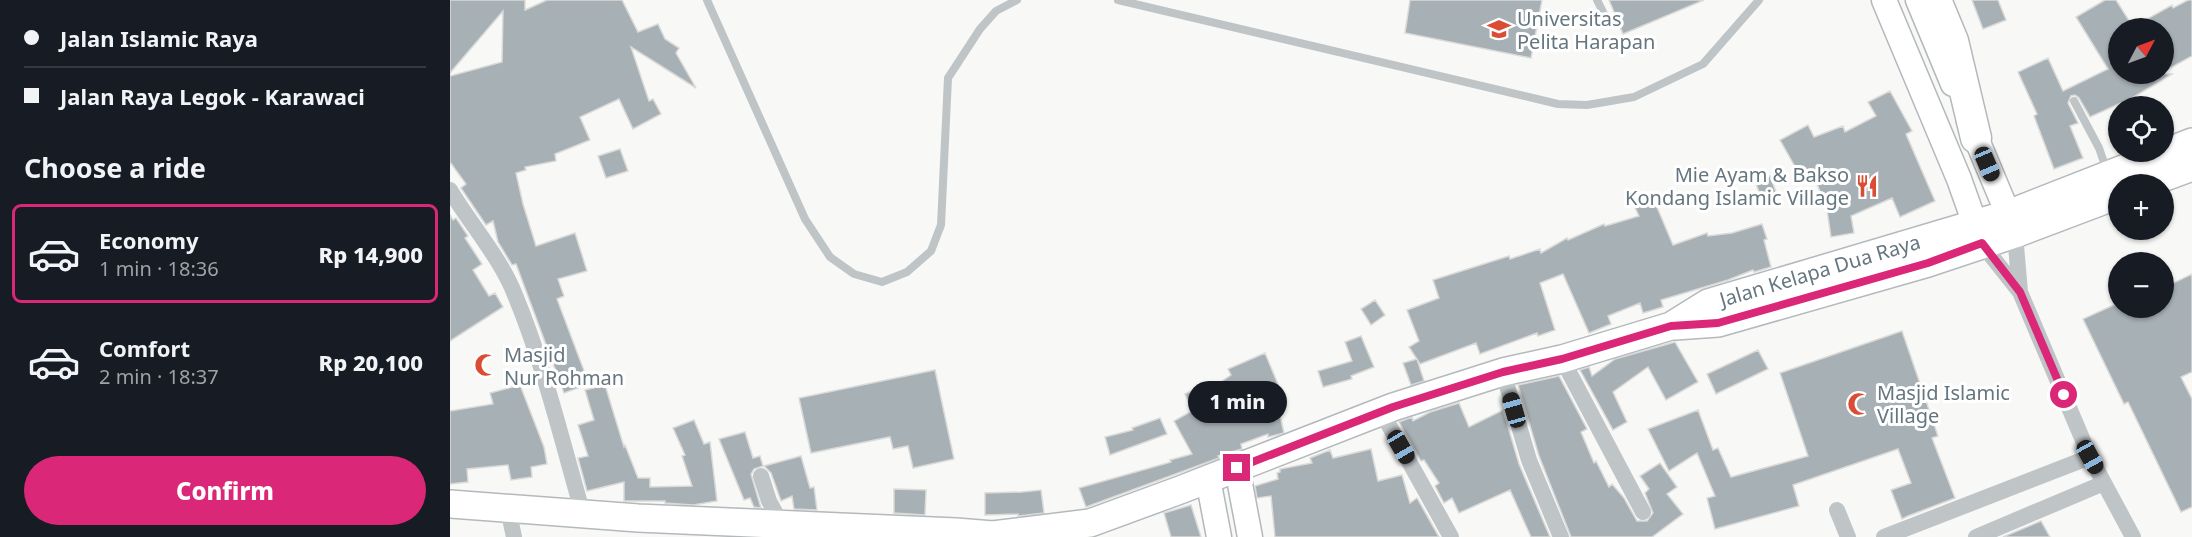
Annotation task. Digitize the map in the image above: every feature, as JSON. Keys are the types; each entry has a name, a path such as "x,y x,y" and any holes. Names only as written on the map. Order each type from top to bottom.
{"highway":[{"path":"1936,0 1953,41 1976,138"}],"main road":[{"name":"Jalan Kelapa Dua Raya","path":"2135,174 2192,142"},
{"path":"2173,174 2192,167"},
{"name":"Jalan Kelapa Dua Raya","path":"450,504 583,514 660,525 782,525 993,535 1090,523 1100,528 1208,479 1381,411 1503,372 1562,359 1671,326 1718,323 1820,283 1928,263 1978,233 2011,224 2108,188"}],"street":[{"path":"1884,0 1959,178 1978,233 2020,292 2090,457 2133,537"},
{"path":"1918,0 2011,224 2020,292"},
{"path":"450,190 505,274 515,295 544,377 583,514"},
{"path":"1562,359 1643,512"},
{"path":"1503,372 1529,460 1562,537"},
{"path":"1381,411 1451,537"},
{"path":"1884,537 2090,457"},
{"path":"1237,468 1250,537"},
{"path":"761,476 769,501 782,525"},
{"path":"1208,479 1220,537"},
{"path":"1976,537 2104,483"},
{"path":"508,509 514,537"},
{"path":"1837,510 1848,537"}],"lane":[{"path":"707,0 805,219 830,257 854,274 882,282 907,272 931,250 941,225 948,78 980,29 996,11 1017,0"},
{"path":"1118,0 1558,104 1587,105 1634,97 1703,64 1759,0"},
{"path":"1597,0 1604,14 1611,19"},
{"path":"2074,101 2099,148 2109,174"}],"building":[{"path":"450,0 525,0 525,10 547,0 622,0 638,32 658,24 665,39 679,48 676,53 696,88 631,47 649,101 653,99 661,114 633,129 619,99 580,117 590,140 555,154 556,161 525,167 526,170 516,173 536,246 575,233 587,271 558,279 564,296 557,299 589,384 564,393 516,264 512,265 498,242 493,221 486,225 461,188 466,184 450,162 450,76 502,62 503,11 450,73"},
{"path":"1410,0 1542,0 1531,58 1405,33"},
{"path":"1609,0 1704,0 1623,34"},
{"path":"1972,0 1998,0 2006,20 1983,29"},
{"path":"2105,0 2116,0 2127,18 2108,18 2108,69 2076,17"},
{"path":"2192,0 2192,56 2174,66 2174,18 2149,18 2172,5 2173,8"},
{"path":"2048,58 2063,91 2108,69 2108,84 2155,84 2135,96 2108,96 2108,109 2090,117 2079,98 2075,95 2071,96 2068,103 2078,123 2070,126 2083,158 2054,169 2034,116 2037,114 2018,72"},
{"path":"1890,91 1912,131 1906,134 1935,201 1900,217 1892,198 1851,216 1854,233 1831,237 1827,210 1813,173 1802,179 1780,140 1808,125 1814,137 1843,126 1845,132 1876,116 1868,102"},
{"path":"620,149 628,171 606,178 598,156"},
{"path":"1770,176 1778,197 1763,203 1755,181"},
{"path":"1651,193 1673,245 1707,233 1708,236 1732,233 1762,224 1767,239 1764,240 1771,267 1754,272 1753,270 1661,300 1663,307 1643,313 1640,303 1608,316 1611,324 1589,333 1563,274 1540,283 1555,330 1538,336 1537,333 1480,354 1476,343 1420,364 1409,347 1419,341 1407,310 1439,298 1433,280 1509,256 1510,259 1540,249 1541,253 1567,238 1568,240 1604,224 1605,226 1639,216 1632,201"},
{"path":"450,215 453,220 456,218 468,236 465,238 482,264 473,270 489,296 495,293 503,307 450,341"},
{"path":"2192,274 2192,372 2181,377 2192,399 2192,507 2181,512 2128,402 2124,404 2083,319 2108,308 2108,318 2174,318 2174,283"},
{"path":"1375,300 1385,315 1371,325 1361,309"},
{"path":"1902,331 1938,436 1932,438 1955,498 1902,519 1891,490 1911,483 1898,449 1793,485 1799,506 1715,529 1707,498 1715,496 1697,453 1669,471 1648,429 1698,410 1713,450 1718,448 1731,477 1808,456 1780,373"},
{"path":"1361,336 1374,367 1351,376 1352,379 1323,387 1318,371 1352,361 1345,342"},
{"path":"1675,342 1698,382 1666,400 1648,367 1613,392 1627,422 1613,430 1580,370 1589,367 1592,376 1615,359"},
{"path":"1758,350 1768,369 1716,394 1707,374"},
{"path":"1265,353 1282,394 1276,397 1284,433 1268,437 1268,434 1241,444 1242,449 1218,456 1219,458 1086,507 1079,488 1192,454 1174,421 1192,411 1185,394 1205,385 1207,391 1231,375 1228,369"},
{"path":"1417,359 1424,381 1411,385 1403,363"},
{"path":"935,370 954,459 913,468 908,446 893,449 890,437 811,453 799,398"},
{"path":"1559,376 1587,429 1581,432 1594,463 1596,461 1609,487 1612,484 1624,498 1637,521 1647,521 1653,513 1645,493 1649,489 1640,476 1660,463 1677,487 1667,494 1683,514 1652,537 1571,537 1539,456 1518,385"},
{"path":"520,385 544,447 547,464 531,467 532,477 511,480 508,465 467,469 468,482 450,484 450,411 493,404 490,393"},
{"path":"605,385 624,447 625,445 638,478 650,478 650,487 692,486 682,456 685,455 673,428 694,420 704,444 710,442 717,501 693,505 665,503 665,501 624,501 624,482 587,491 578,458 588,456 578,425 594,420 585,390"},
{"path":"1459,403 1469,427 1503,410 1519,464 1550,537 1531,537 1510,490 1459,513 1452,498 1444,503 1435,486 1439,483 1424,460 1421,461 1399,422 1412,417 1413,421 1430,412"},
{"path":"1160,418 1167,434 1110,455 1105,437 1133,430 1132,428"},
{"path":"745,432 753,458 760,456 763,466 754,469 751,474 761,508 754,507 750,498 744,500 719,439"},
{"path":"1371,449 1378,481 1402,475 1410,503 1417,498 1439,537 1275,537 1271,496 1257,498 1255,486 1278,479 1277,473 1280,469 1312,463 1310,458 1330,450 1333,458"},
{"path":"801,456 810,488 814,487 817,510 794,509 792,496 781,501 771,473 764,466"},
{"path":"894,489 926,490 925,515 894,513"},
{"path":"1041,490 1044,513 1018,516 1018,514 985,515 985,493"},
{"path":"1191,505 1201,537 1171,537 1164,513"},
{"path":"2041,521 2050,537 2003,537"}],"place":[{"name":"Universitas Pelita Harapan","path":"1499,29"},
{"name":"Mie Ayam & Bakso Kondang Islamic Village","path":"1867,186"},
{"name":"Masjid Nur Rohman","path":"486,365"},
{"name":"Masjid Islamic Village","path":"1859,404"}],"route":[{"path":"1237,468 1393,407 1503,372 1562,359 1671,326 1718,323 1928,263 1982,243 2020,292 2064,395"}]}
